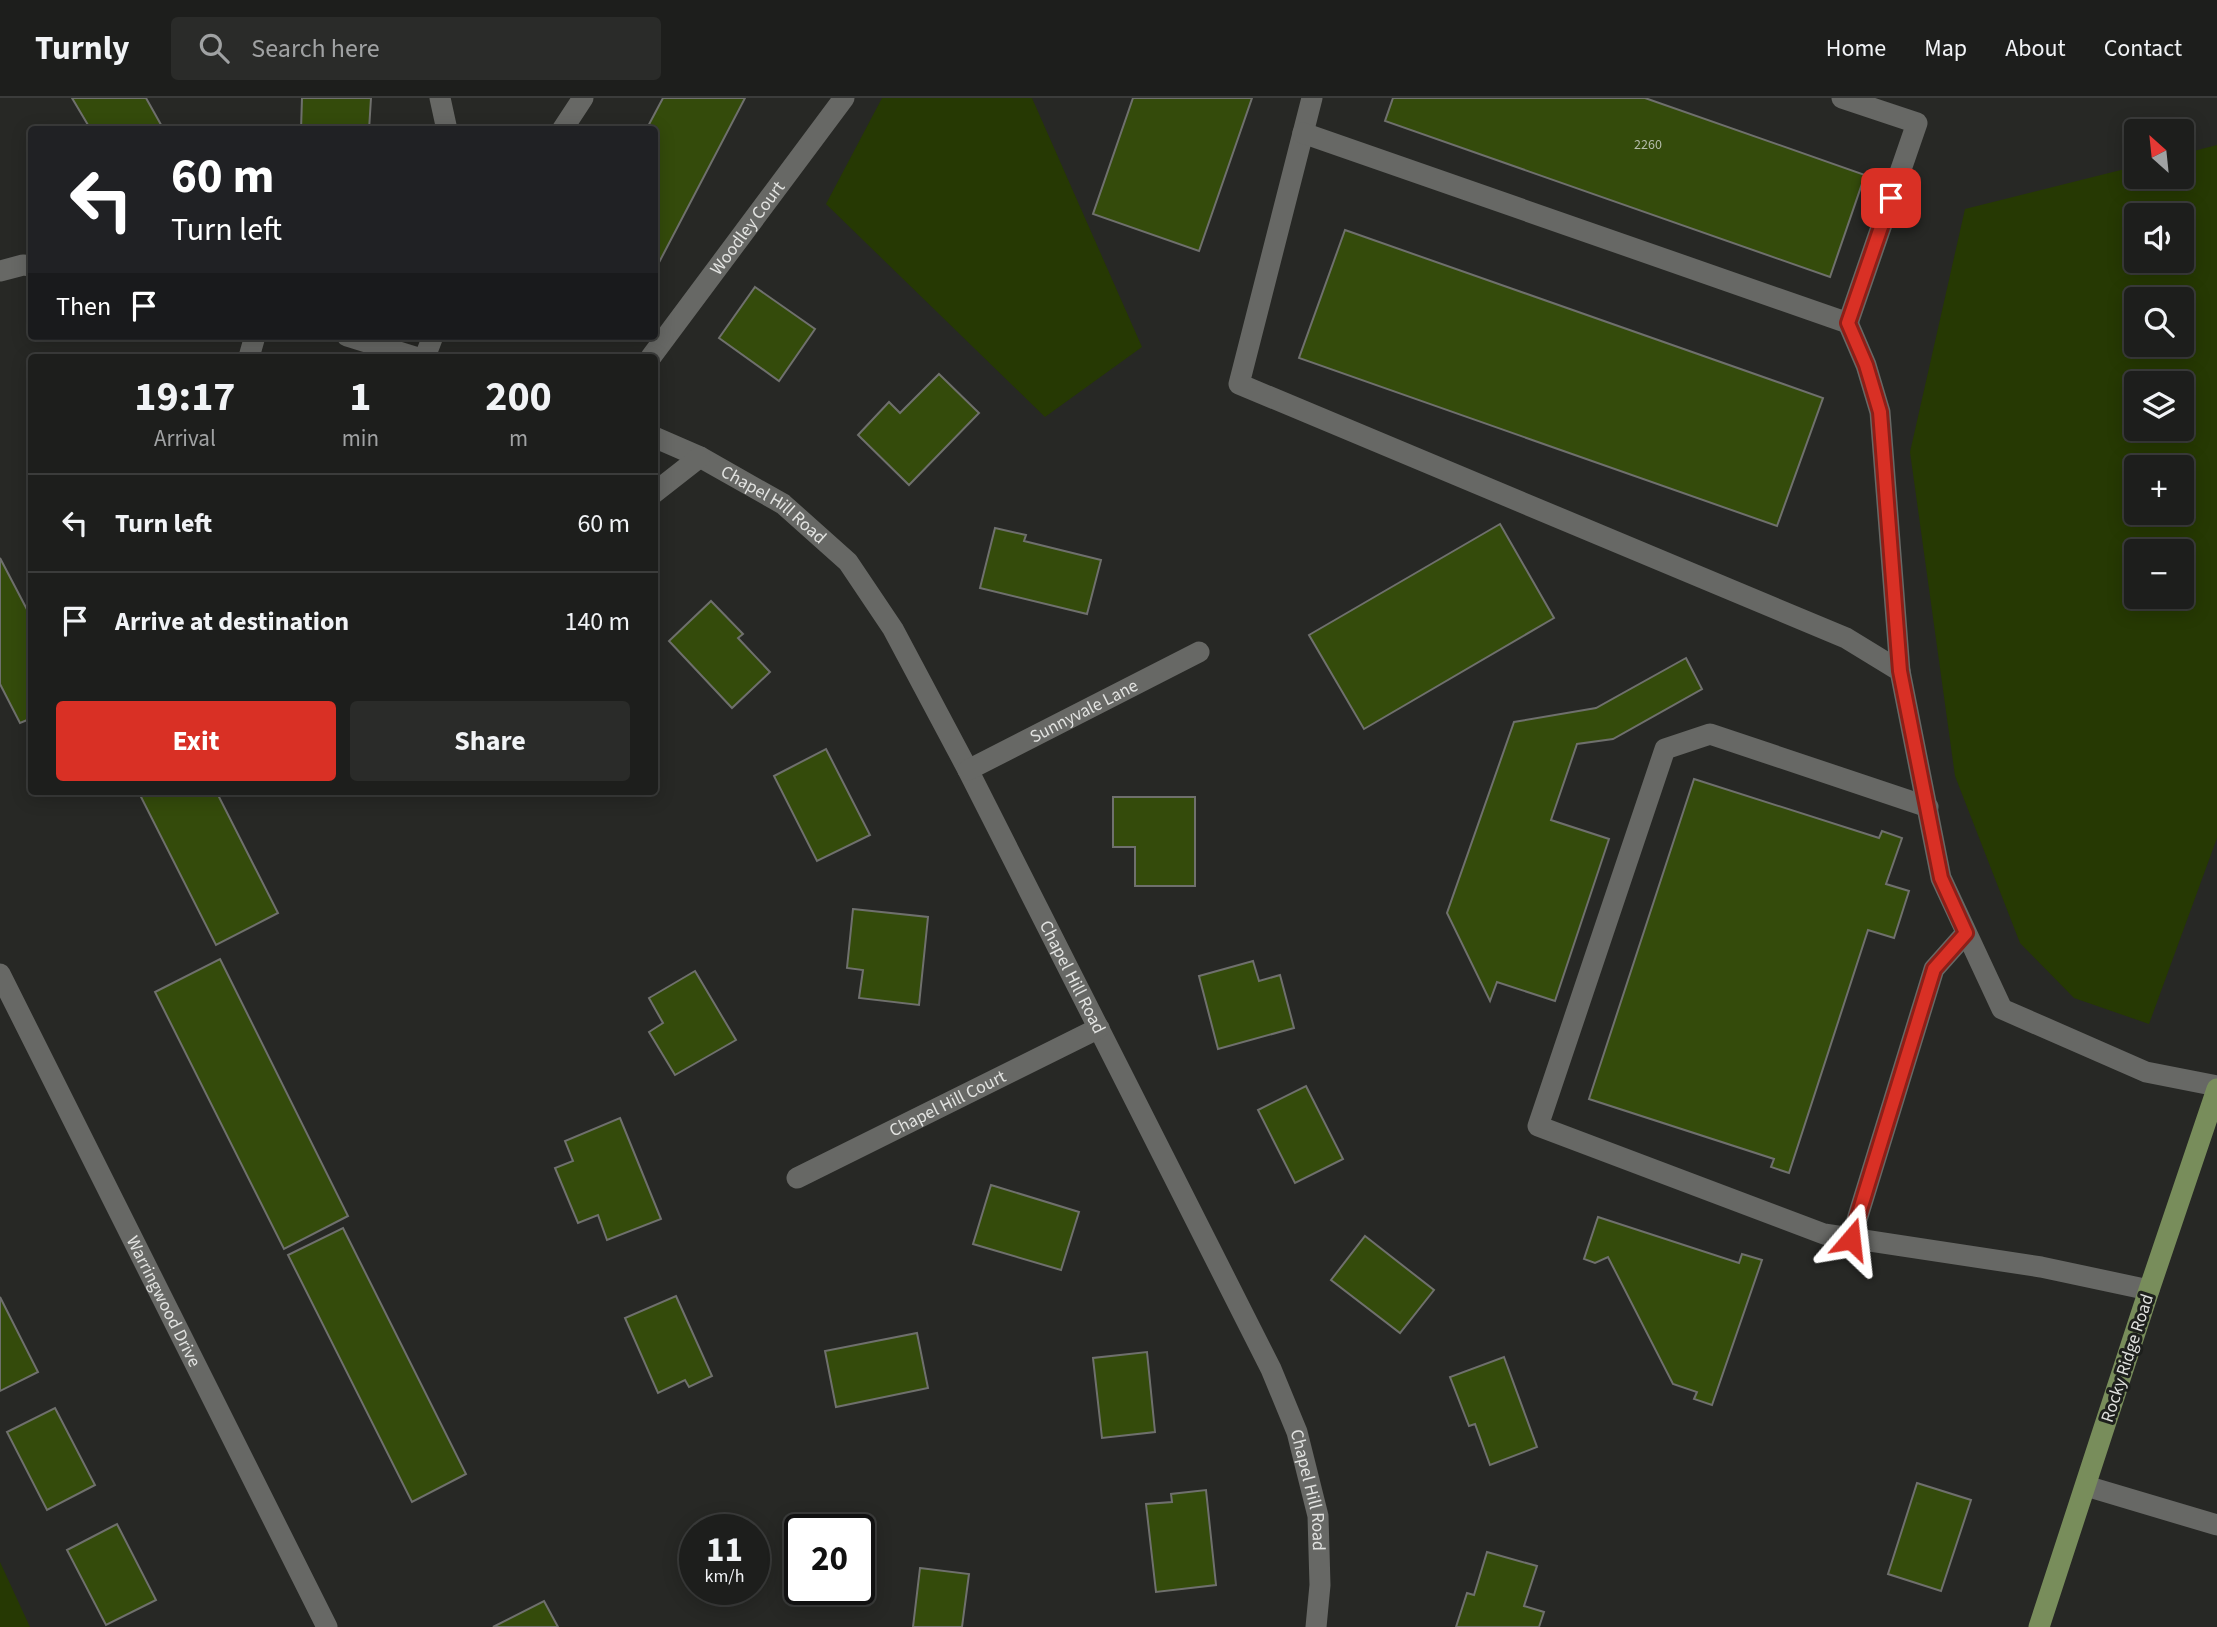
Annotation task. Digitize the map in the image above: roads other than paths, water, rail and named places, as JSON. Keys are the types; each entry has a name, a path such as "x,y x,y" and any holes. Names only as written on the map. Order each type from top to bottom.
{"main road":[{"name":"Rocky Ridge Road","path":"2039,1627 2217,1087"}],"street":[{"path":"440,98 446,126"},
{"path":"565,126 583,98"},
{"name":"Woodley Court","path":"653,354 844,98"},
{"path":"1312,98 1239,384 1846,638 1900,671"},
{"path":"1842,98 1917,123 1848,323 1866,365 1880,412 1900,671 1941,878 2002,1009 2146,1072 2217,1087"},
{"path":"1303,134 1848,323"},
{"path":"0,271 28,266"},
{"path":"360,340 405,354"},
{"name":"Chapel Hill Road","path":"658,439 700,457 783,503 848,562 893,629 1100,1028 1271,1369 1297,1432 1318,1516 1321,1585 1316,1627"},
{"path":"658,490 700,457"},
{"name":"Sunnyvale Lane","path":"968,770 1199,652"},
{"path":"1928,807 1710,734 1665,750 1538,1126 1824,1234 2041,1267 2149,1290"},
{"path":"1851,1239 1934,969 1966,933"},
{"name":"Warringwood Drive","path":"0,974 327,1627"},
{"name":"Chapel Hill Court","path":"797,1178 1100,1028"},
{"path":"2087,1486 2217,1525"}]}
